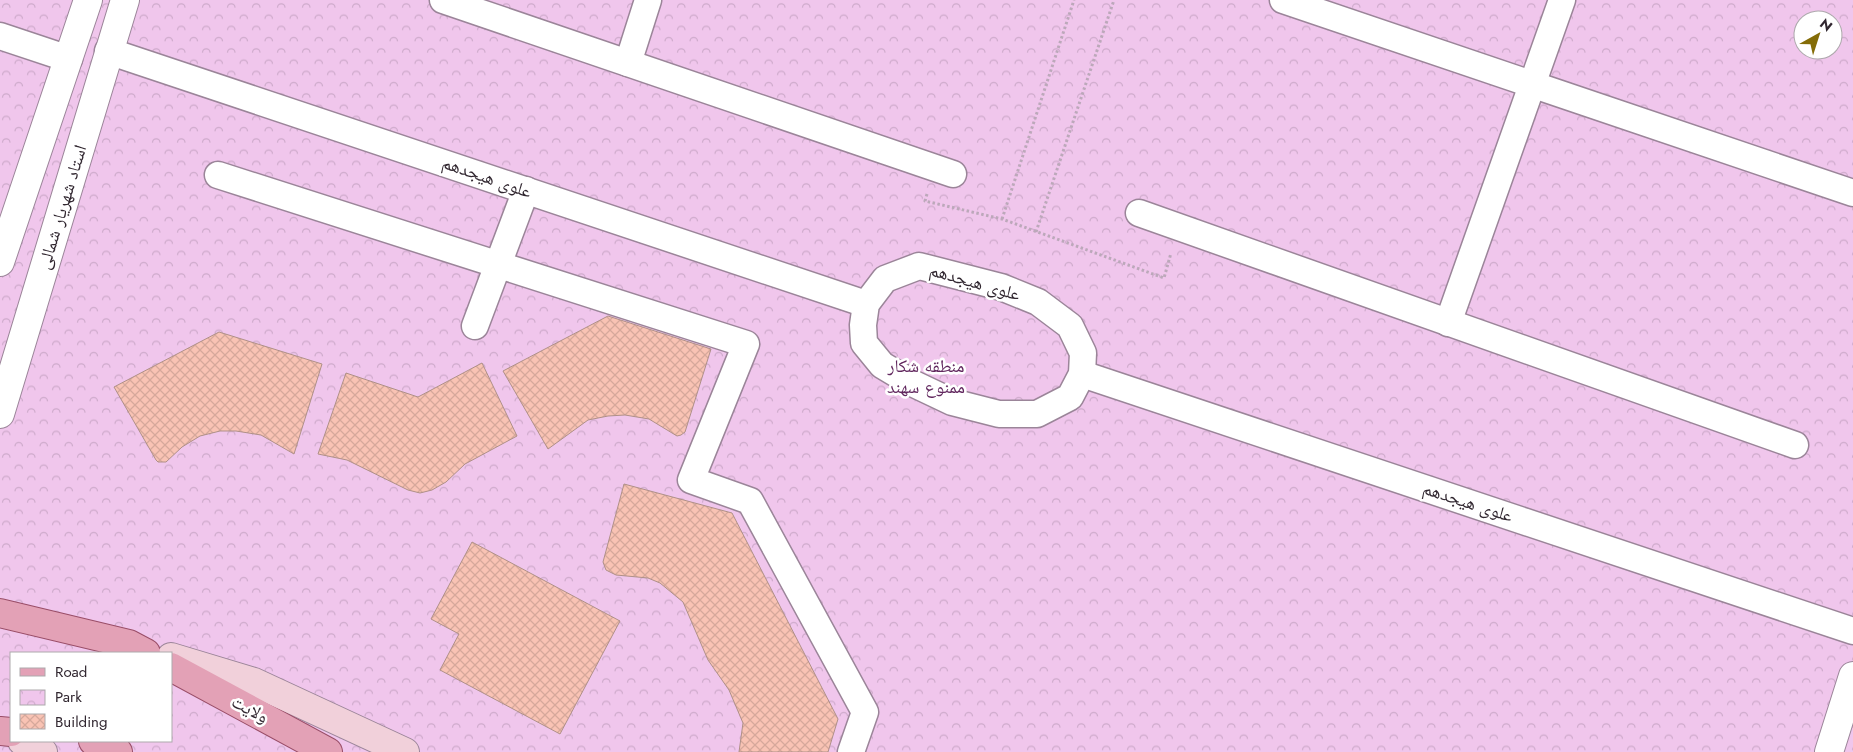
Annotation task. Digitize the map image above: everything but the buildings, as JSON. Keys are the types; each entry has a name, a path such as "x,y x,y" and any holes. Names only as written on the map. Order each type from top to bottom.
{"main road":[{"path":"0,614 154,652"},
{"path":"172,657 254,682 405,752"},
{"name":"ولایت","path":"172,668 328,752"},
{"path":"25,742 43,752"},
{"path":"95,742 118,752"}],"street":[{"path":"0,262 88,0"},
{"name":"استاد شهریار شمالی","path":"0,414 108,50 125,0"},
{"path":"443,0 943,170"},
{"path":"628,63 648,0"},
{"path":"1283,0 1853,193"},
{"path":"1448,323 1562,0"},
{"path":"0,36 69,59"},
{"name":"علوی هیجدهم","path":"108,50 866,304"},
{"path":"218,175 746,344 691,480 750,501 864,712 851,752"},
{"path":"475,326 526,190"},
{"path":"1139,213 1795,445"},
{"name":"علوی هیجدهم","path":"919,266 1001,287 1038,302 1070,326 1083,353 1082,374 1070,397 1038,414 999,414 952,402 912,383 882,365 864,343 863,325 866,304 885,279 919,266"},
{"name":"علوی هیجدهم","path":"1082,374 1853,631"},
{"path":"1829,752 1853,676"}],"path":[{"path":"1002,219 1074,0"},
{"path":"1036,232 1114,0"},
{"path":"943,170 925,201 1002,219 1164,278 1177,227"}],"green space":[{"name":"منطقه شکار ممنوع سهند","path":"0,0 1853,0 1853,752 0,752"}]}
